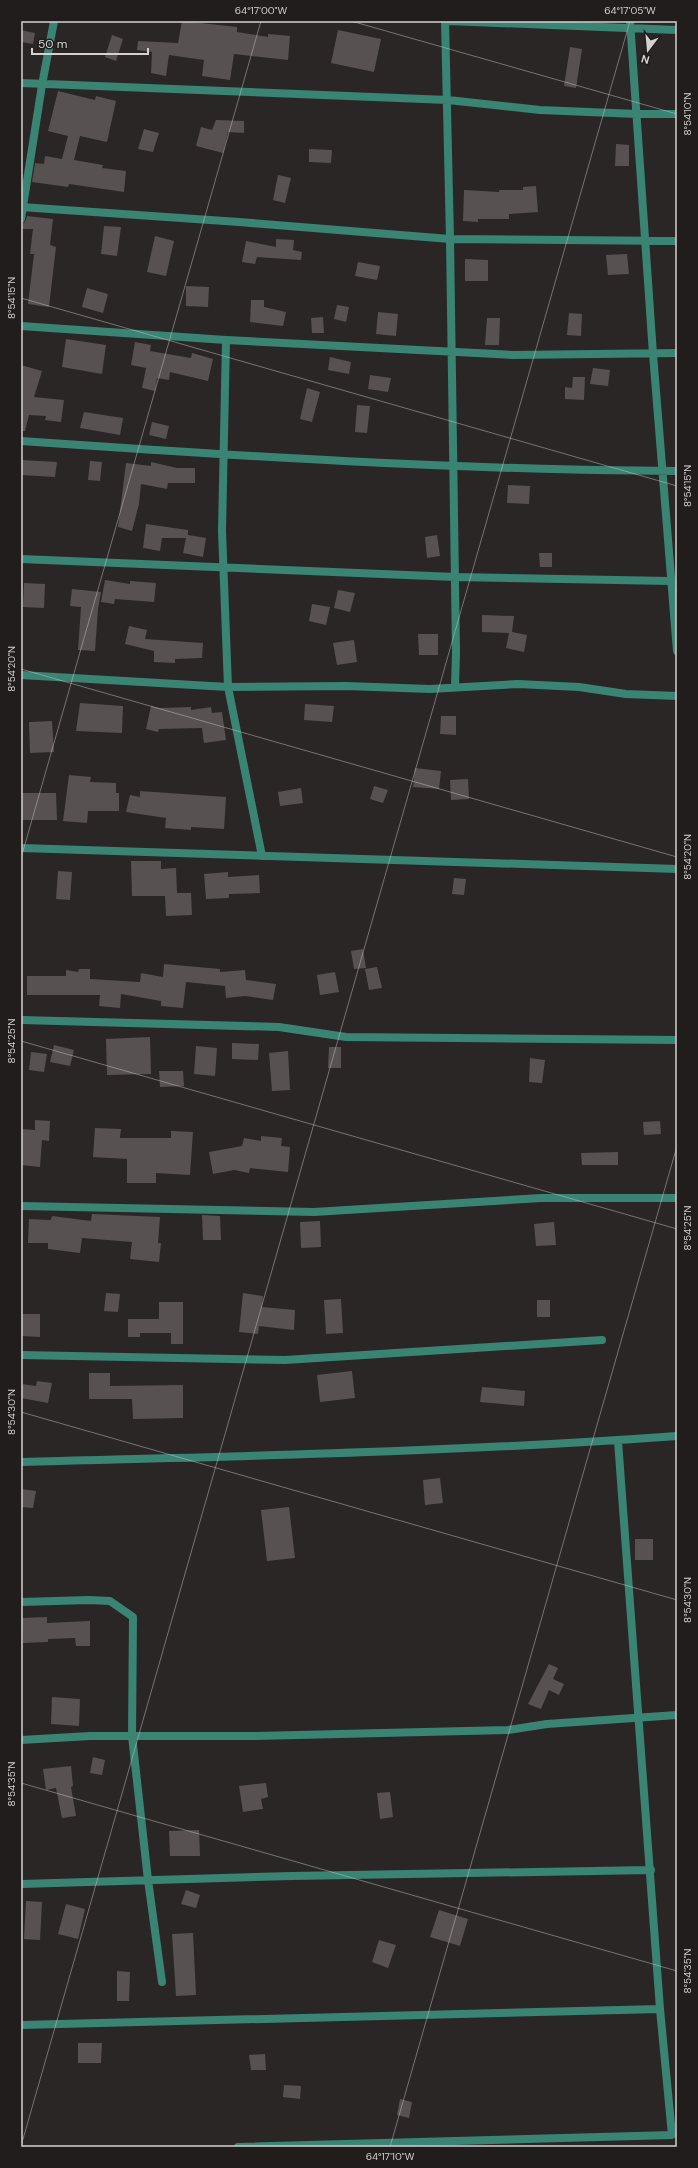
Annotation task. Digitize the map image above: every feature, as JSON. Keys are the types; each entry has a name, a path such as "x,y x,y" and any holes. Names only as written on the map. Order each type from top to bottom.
{"street":[{"path":"21,219 42,84 54,21"},
{"path":"444,21 448,100 452,465 456,652 455,687"},
{"path":"448,21 631,25 677,30"},
{"path":"631,25 653,354 663,471 670,581 677,651"},
{"path":"21,83 448,100 540,110 677,114"},
{"path":"22,207 239,222 450,239 677,241"},
{"path":"21,326 226,340 513,355 677,353"},
{"path":"226,340 222,531 225,566 228,687 262,856"},
{"path":"21,441 224,455 452,465 677,471"},
{"path":"21,559 225,566 455,577 670,581"},
{"path":"21,675 228,687 346,686 430,689 518,684 578,687 626,694 677,696"},
{"path":"21,848 677,869"},
{"path":"21,1020 279,1027 346,1037 677,1040"},
{"path":"21,1206 314,1212 541,1198 677,1198"},
{"path":"21,1355 284,1360 602,1340"},
{"path":"21,1462 399,1452 677,1436"},
{"path":"238,2147 672,2135 660,2009 640,1719 618,1440"},
{"path":"21,1602 110,1601 133,1617 132,1736 148,1880 162,1982"},
{"path":"21,1740 132,1736 508,1730 547,1724 640,1719 677,1715"},
{"path":"21,1884 651,1870"},
{"path":"21,2025 660,2009"}],"building":[{"path":"182,21 237,27 237,32 268,37 268,34 290,36 288,60 234,54 230,80 202,76 204,60 169,55 166,76 151,73 152,52 137,50 138,41 178,43"},
{"path":"21,30 35,33 33,44 21,42"},
{"path":"338,30 381,39 374,72 331,63"},
{"path":"112,35 123,39 116,61 105,57"},
{"path":"570,47 582,49 576,88 564,86"},
{"path":"58,91 95,100 96,96 116,101 107,142 80,136 74,160 103,165 102,168 126,171 124,192 69,184 68,187 32,182 35,163 44,164 45,156 62,159 68,136 48,131"},
{"path":"216,120 244,121 244,133 228,132 223,153 196,146 201,127 212,130"},
{"path":"144,129 159,133 153,152 138,149"},
{"path":"616,144 629,145 629,166 615,166"},
{"path":"309,149 332,150 331,163 309,162"},
{"path":"278,175 291,178 285,203 273,200"},
{"path":"536,186 538,212 509,214 509,219 478,219 478,222 463,221 464,190 499,192 499,190 523,190 523,187"},
{"path":"27,216 53,219 50,245 56,247 49,307 28,304 34,254 30,254 33,229 21,229 21,224 25,222"},
{"path":"104,226 121,227 117,256 101,254"},
{"path":"155,236 174,241 166,276 147,272"},
{"path":"276,239 294,240 293,250 302,252 301,260 257,257 255,264 242,262 246,241 276,247"},
{"path":"627,254 629,274 608,275 606,255"},
{"path":"465,259 488,260 488,281 465,281"},
{"path":"358,262 380,266 377,280 355,276"},
{"path":"186,286 209,287 208,307 186,306"},
{"path":"87,288 108,294 103,313 82,307"},
{"path":"251,300 264,300 264,307 286,312 283,326 250,322"},
{"path":"337,305 349,307 346,322 334,319"},
{"path":"378,312 398,314 396,336 376,334"},
{"path":"569,313 582,314 581,336 567,335"},
{"path":"323,317 324,333 312,333 311,318"},
{"path":"487,318 500,318 499,345 485,345"},
{"path":"66,339 106,345 102,374 62,367"},
{"path":"135,342 151,345 150,351 191,358 192,353 213,359 208,381 170,372 169,380 157,378 155,391 142,388 146,368 131,365"},
{"path":"330,357 351,362 349,374 328,370"},
{"path":"21,365 42,371 34,397 64,400 61,422 45,420 46,416 29,415 25,431 21,431"},
{"path":"593,368 610,370 608,386 590,384"},
{"path":"370,375 391,378 388,392 368,389"},
{"path":"573,377 585,377 584,400 565,399 565,387 572,388"},
{"path":"307,388 320,392 312,422 300,419"},
{"path":"357,405 370,406 367,433 355,432"},
{"path":"84,412 123,418 120,435 80,428"},
{"path":"152,422 169,426 166,439 149,435"},
{"path":"21,460 57,462 55,477 21,475"},
{"path":"90,461 102,462 100,481 88,480"},
{"path":"151,462 177,468 195,468 195,483 168,483 167,489 141,484 139,504 132,531 118,527 126,463 151,466"},
{"path":"508,485 530,486 529,504 507,503"},
{"path":"146,524 188,530 188,535 206,538 203,557 183,553 186,538 162,538 160,551 143,548"},
{"path":"437,535 440,556 427,558 425,537"},
{"path":"539,553 552,553 552,567 540,567"},
{"path":"105,580 130,584 130,581 156,583 154,602 115,599 114,604 101,602"},
{"path":"24,583 45,584 44,608 23,607"},
{"path":"72,589 101,592 98,609 95,651 78,650 81,607 70,606"},
{"path":"338,590 355,593 350,612 334,608"},
{"path":"312,604 330,607 326,625 309,621"},
{"path":"482,615 514,616 512,632 527,635 524,652 506,648 509,633 482,632"},
{"path":"129,626 147,630 145,639 203,643 202,658 175,659 175,663 154,662 154,651 125,644"},
{"path":"418,634 438,634 438,655 419,655"},
{"path":"354,640 357,662 337,665 333,643"},
{"path":"80,703 123,706 122,733 76,731"},
{"path":"305,704 334,706 332,722 304,720"},
{"path":"151,706 160,708 191,707 191,710 211,707 212,713 222,712 226,740 204,743 202,728 159,729 158,732 146,729"},
{"path":"441,716 456,716 456,735 440,734"},
{"path":"52,721 54,752 30,753 29,722"},
{"path":"415,768 441,771 439,789 413,787"},
{"path":"69,775 91,777 90,782 116,783 116,793 119,793 119,811 88,811 87,823 63,821"},
{"path":"468,779 469,799 451,800 450,780"},
{"path":"374,786 388,790 383,803 370,799"},
{"path":"301,788 303,803 280,806 278,792"},
{"path":"140,791 226,797 224,829 191,827 191,830 165,828 166,818 126,812 130,795 140,797"},
{"path":"21,793 56,793 57,820 21,820"},
{"path":"131,861 161,861 161,869 176,868 177,893 191,893 192,915 166,916 165,896 132,896"},
{"path":"58,871 72,872 70,900 56,899"},
{"path":"228,872 228,877 259,875 260,893 229,894 229,898 206,899 204,874"},
{"path":"454,878 466,879 464,895 452,894"},
{"path":"363,949 366,968 354,969 351,951"},
{"path":"164,964 220,969 220,972 245,970 246,980 276,984 273,1000 245,996 226,998 225,986 186,982 183,1008 161,1006 161,1001 121,994 120,1008 99,1006 100,995 27,995 27,976 66,976 66,970 78,972 79,969 90,969 90,979 140,982 141,973 163,977"},
{"path":"377,967 382,988 369,990 365,969"},
{"path":"335,972 339,992 320,995 317,975"},
{"path":"150,1037 151,1074 107,1075 106,1039"},
{"path":"232,1043 259,1044 258,1060 232,1059"},
{"path":"54,1045 74,1050 70,1066 50,1062"},
{"path":"196,1046 217,1048 215,1076 194,1074"},
{"path":"329,1047 341,1047 341,1068 328,1068"},
{"path":"288,1051 290,1090 272,1091 269,1053"},
{"path":"31,1052 47,1054 44,1072 29,1070"},
{"path":"530,1058 545,1060 542,1083 529,1082"},
{"path":"159,1071 183,1071 184,1086 160,1087"},
{"path":"35,1120 50,1121 49,1141 42,1140 40,1167 21,1165 21,1129 35,1130"},
{"path":"660,1121 661,1134 644,1135 643,1122"},
{"path":"95,1128 121,1129 120,1138 171,1138 171,1131 193,1132 190,1175 156,1173 156,1183 127,1183 127,1159 93,1157"},
{"path":"261,1136 282,1138 281,1146 290,1147 288,1172 250,1168 249,1173 234,1170 213,1174 209,1152 242,1146 244,1138 261,1141"},
{"path":"618,1152 618,1165 582,1165 581,1153"},
{"path":"92,1214 160,1217 158,1243 161,1243 159,1262 130,1259 132,1242 82,1238 80,1253 48,1249 48,1243 28,1243 29,1219 51,1220 52,1216 91,1221"},
{"path":"202,1215 220,1216 221,1240 203,1240"},
{"path":"320,1221 321,1247 301,1248 300,1222"},
{"path":"554,1222 556,1245 536,1246 534,1224"},
{"path":"106,1293 120,1294 118,1312 104,1311"},
{"path":"243,1293 263,1296 262,1307 295,1310 294,1330 259,1326 258,1334 239,1332"},
{"path":"341,1299 343,1333 326,1334 324,1300"},
{"path":"537,1300 550,1300 550,1317 537,1317"},
{"path":"159,1302 183,1302 183,1344 171,1344 171,1333 140,1333 140,1337 128,1337 128,1319 159,1319"},
{"path":"22,1314 40,1314 40,1337 21,1336"},
{"path":"352,1371 355,1398 320,1402 317,1375"},
{"path":"89,1373 110,1373 110,1386 183,1385 183,1418 133,1419 132,1399 89,1399"},
{"path":"37,1381 52,1383 48,1403 21,1398 21,1384 36,1386"},
{"path":"482,1387 525,1391 524,1406 480,1402"},
{"path":"440,1478 443,1503 425,1505 423,1480"},
{"path":"21,1489 36,1491 33,1508 21,1507"},
{"path":"289,1507 295,1558 267,1561 261,1510"},
{"path":"635,1539 653,1539 653,1560 635,1560"},
{"path":"47,1617 47,1623 90,1621 90,1646 76,1646 75,1638 48,1639 48,1642 23,1643 22,1618"},
{"path":"549,1664 558,1668 553,1679 564,1684 559,1695 549,1690 541,1709 528,1704"},
{"path":"52,1697 80,1699 79,1726 51,1724"},
{"path":"93,1757 105,1760 102,1775 90,1773"},
{"path":"71,1766 73,1786 71,1787 76,1816 62,1818 56,1788 46,1790 43,1769"},
{"path":"266,1783 268,1797 261,1799 263,1809 243,1812 239,1786"},
{"path":"390,1792 393,1817 380,1819 377,1793"},
{"path":"199,1830 200,1856 170,1856 169,1831"},
{"path":"186,1890 200,1895 196,1908 181,1904"},
{"path":"26,1901 42,1902 40,1940 24,1939"},
{"path":"66,1904 85,1909 78,1939 58,1934"},
{"path":"439,1910 468,1919 460,1946 430,1937"},
{"path":"193,1933 196,1995 176,1996 172,1934"},
{"path":"379,1940 396,1945 388,1968 372,1962"},
{"path":"117,1971 130,1972 129,2001 117,2001"},
{"path":"78,2043 102,2043 101,2063 78,2063"},
{"path":"265,2054 266,2070 251,2070 249,2055"},
{"path":"284,2085 301,2086 300,2099 283,2097"},
{"path":"400,2099 412,2102 409,2118 397,2115"}]}
